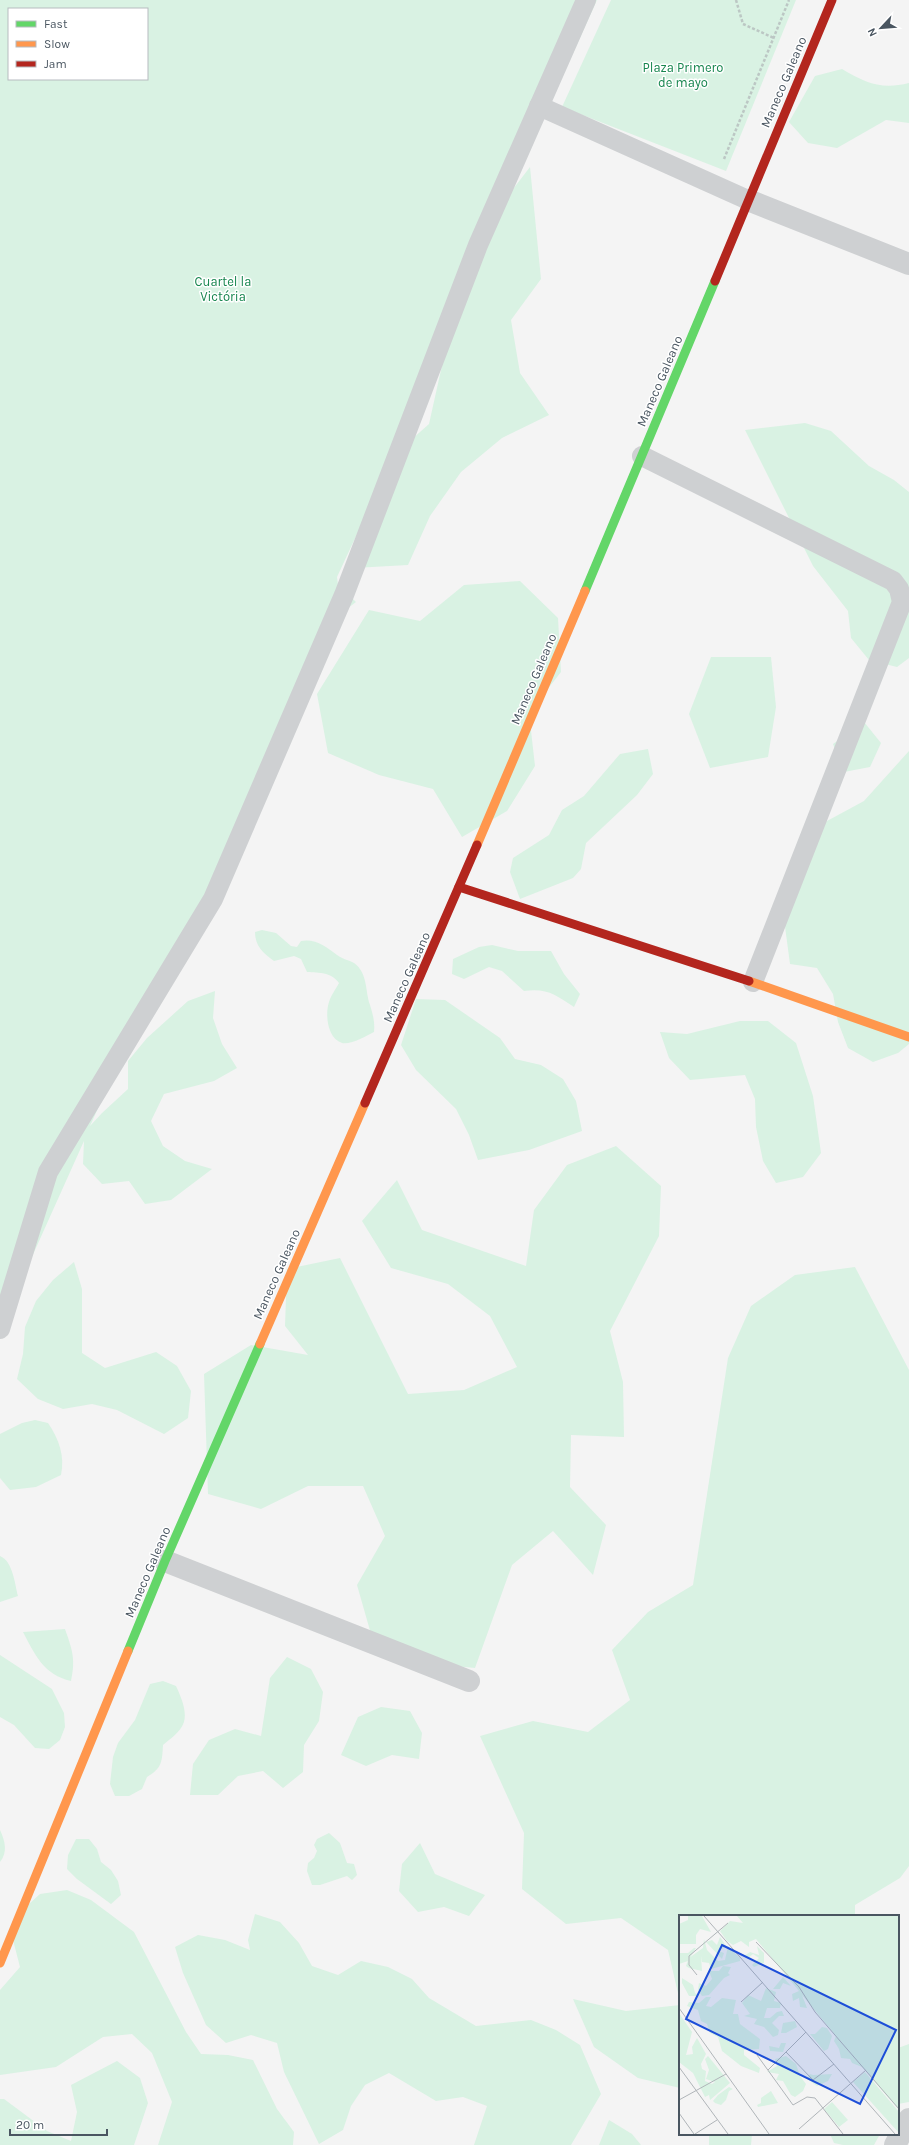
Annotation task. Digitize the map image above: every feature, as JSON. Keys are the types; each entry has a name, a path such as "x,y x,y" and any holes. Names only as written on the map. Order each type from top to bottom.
{"street":[{"name":"Maneco Galeano","path":"0,1963 165,1561 459,887 642,456 832,0"},
{"path":"748,200 909,264"},
{"path":"459,887 754,982 909,1037"},
{"path":"165,1561 469,1681"},
{"path":"895,2145 909,2119"}],"lane":[{"path":"0,1329 48,1172 213,900 344,595 478,244 586,0"},
{"path":"539,106 748,200"},
{"path":"642,456 892,581 899,589 902,602 754,982"}],"path":[{"path":"736,0 743,24 774,38"},
{"path":"723,162 789,0"}],"green space":[{"name":"Cuartel la Victória","path":"0,0 597,0 510,193 530,167 541,279 511,320 520,373 549,415 502,438 461,472 430,516 408,565 354,568 357,534 337,577 338,585 356,602 335,618 254,815 140,1015 90,1126 128,1089 128,1061 147,1038 188,1001 215,991 213,1018 222,1044 237,1068 214,1081 164,1094 151,1121 163,1146 185,1161 212,1169 171,1200 145,1204 129,1181 102,1184 83,1164 84,1141 0,1328","holes":["451,325 429,424 392,457"]},
{"name":"Plaza Primero de mayo","path":"611,0 796,0 726,171 562,107"},
{"path":"842,69 874,84 890,86 909,83 909,123 886,120 837,148 808,143 789,122 815,76"},
{"path":"805,423 831,431 869,466 894,480 909,492 909,658 897,667 869,660 851,638 848,611 813,566 745,430"},
{"path":"520,581 558,618 561,672 529,713 535,766 507,811 462,837 433,789 379,775 328,753 317,694 369,610 420,621 464,585"},
{"path":"711,657 771,657 776,707 768,757 710,768 689,714"},
{"path":"864,722 881,743 870,767 844,772 833,744"},
{"path":"648,749 653,774 637,795 586,843 581,869 573,878 520,899 510,872 513,858 549,835 562,810 584,796 620,754"},
{"path":"909,751 909,1044 898,1053 873,1062 848,1048 838,1022 833,994 817,968 790,964 782,904 814,828 864,801"},
{"path":"262,930 276,933 291,946 297,947 301,941 306,940 316,942 359,967 364,977 368,1000 374,1018 374,1032 350,1043 342,1043 337,1040 330,1031 327,1013 332,994 339,983 336,979 329,975 307,972 301,959 294,956 274,961 263,952 256,941 255,932"},
{"path":"492,945 518,951 551,951 564,974 580,994 574,1007 551,993 532,990 524,991 502,971 489,967 464,979 452,974 453,959 479,947"},
{"path":"416,999 445,1000 500,1038 515,1059 541,1065 563,1079 576,1101 582,1131 529,1150 478,1160 469,1135 456,1109 416,1070 401,1045"},
{"path":"740,1021 768,1021 796,1043 813,1096 821,1153 803,1177 776,1183 763,1161 756,1127 755,1099 745,1075 690,1080 669,1058 660,1032 687,1034"},
{"path":"616,1146 661,1186 659,1236 610,1331 623,1382 624,1437 571,1435 570,1487 606,1525 593,1575 553,1531 512,1565 475,1668 424,1663 373,1641 357,1585 385,1536 363,1486 308,1486 261,1509 208,1494 204,1374 251,1345 308,1355 285,1326 287,1269 340,1258 408,1394 464,1390 517,1367 490,1316 448,1284 391,1268 362,1221 397,1180 422,1230 526,1266 534,1210 567,1165"},
{"path":"74,1262 82,1289 82,1353 105,1368 156,1352 177,1366 191,1391 188,1418 164,1434 117,1410 92,1404 63,1409 38,1399 17,1379 23,1354 25,1327 36,1301 53,1280"},
{"path":"855,1267 909,1370 909,1866 900,1878 855,1905 855,1915 679,1915 679,1998 668,1950 621,1918 566,1924 522,1889 524,1833 480,1736 533,1721 588,1732 630,1700 612,1650 648,1612 693,1585 728,1358 751,1306 795,1275"},
{"path":"35,1420 48,1423 58,1441 62,1454 61,1475 36,1487 10,1490 0,1478 0,1434 22,1423"},
{"path":"0,1556 11,1568 18,1596 0,1602"},
{"path":"65,1629 70,1642 73,1660 71,1681 54,1674 41,1663 23,1632"},
{"path":"0,1655 52,1689 64,1713 65,1727 60,1740 49,1749 35,1748 14,1725 0,1717"},
{"path":"287,1657 311,1669 323,1692 319,1721 304,1745 303,1772 283,1788 263,1771 238,1776 218,1795 190,1795 193,1764 209,1740 235,1729 261,1736 270,1678"},
{"path":"163,1681 176,1686 184,1707 184,1723 181,1728 163,1745 160,1764 156,1771 147,1777 142,1789 129,1796 115,1796 110,1784 113,1757 118,1743 135,1720 150,1684"},
{"path":"381,1707 410,1711 422,1733 419,1759 392,1755 366,1766 341,1755 358,1717"},
{"path":"0,1830 5,1850 3,1858 0,1862"},
{"path":"329,1833 340,1843 347,1863 354,1864 357,1875 352,1880 347,1876 320,1885 312,1885 307,1871 308,1863 314,1858 317,1851 314,1845 317,1839"},
{"path":"76,1839 89,1839 97,1849 101,1862 111,1870 118,1881 121,1895 111,1904 77,1879 67,1869 68,1855"},
{"path":"420,1843 435,1874 485,1895 469,1916 444,1907 418,1912 399,1891 402,1864"},
{"path":"67,1890 91,1900 134,1932 186,2032 201,2054 228,2055 253,2060 277,2109 294,2132 293,2145 158,2145 172,2102 152,2053 132,2034 103,2037 56,2067 0,2075 0,1990 20,1967 13,1940 19,1913 40,1894"},
{"path":"255,1914 280,1922 299,1943 312,1966 338,1975 361,1961 388,1967 412,1979 429,1998 476,2026 531,2020 556,2030 580,2045 601,2094 571,2145 474,2145 487,2106 463,2097 436,2101 389,2073 365,2085 351,2106 343,2130 319,2144 284,2072 277,2043 251,2035 226,2043 206,2025 183,1973 175,1947 198,1935 225,1940 250,1950 248,1940"},
{"path":"573,1999 626,2011 679,2005 679,2088 638,2078 594,2047"},
{"path":"909,2044 909,2102 899,2104 899,2048"},
{"path":"117,2061 140,2078 148,2103 134,2145 0,2145 0,2099 4,2099 47,2131 71,2141 77,2112 71,2085"},
{"path":"609,2120 632,2134 641,2145 599,2145"},
{"path":"709,2135 752,2135 751,2145 709,2145"},
{"path":"830,2135 879,2135 874,2145 843,2145 834,2143"}],"traffic: fast":[{"path":"585,591 715,281"},
{"path":"128,1651 165,1561 260,1344"}],"traffic: slow":[{"path":"477,845 585,591"},
{"path":"749,981 909,1037"},
{"path":"260,1344 365,1103"},
{"path":"0,1963 128,1651"}],"traffic: jam":[{"path":"715,281 832,0"},
{"path":"365,1103 477,845"},
{"path":"459,887 749,981"}]}
